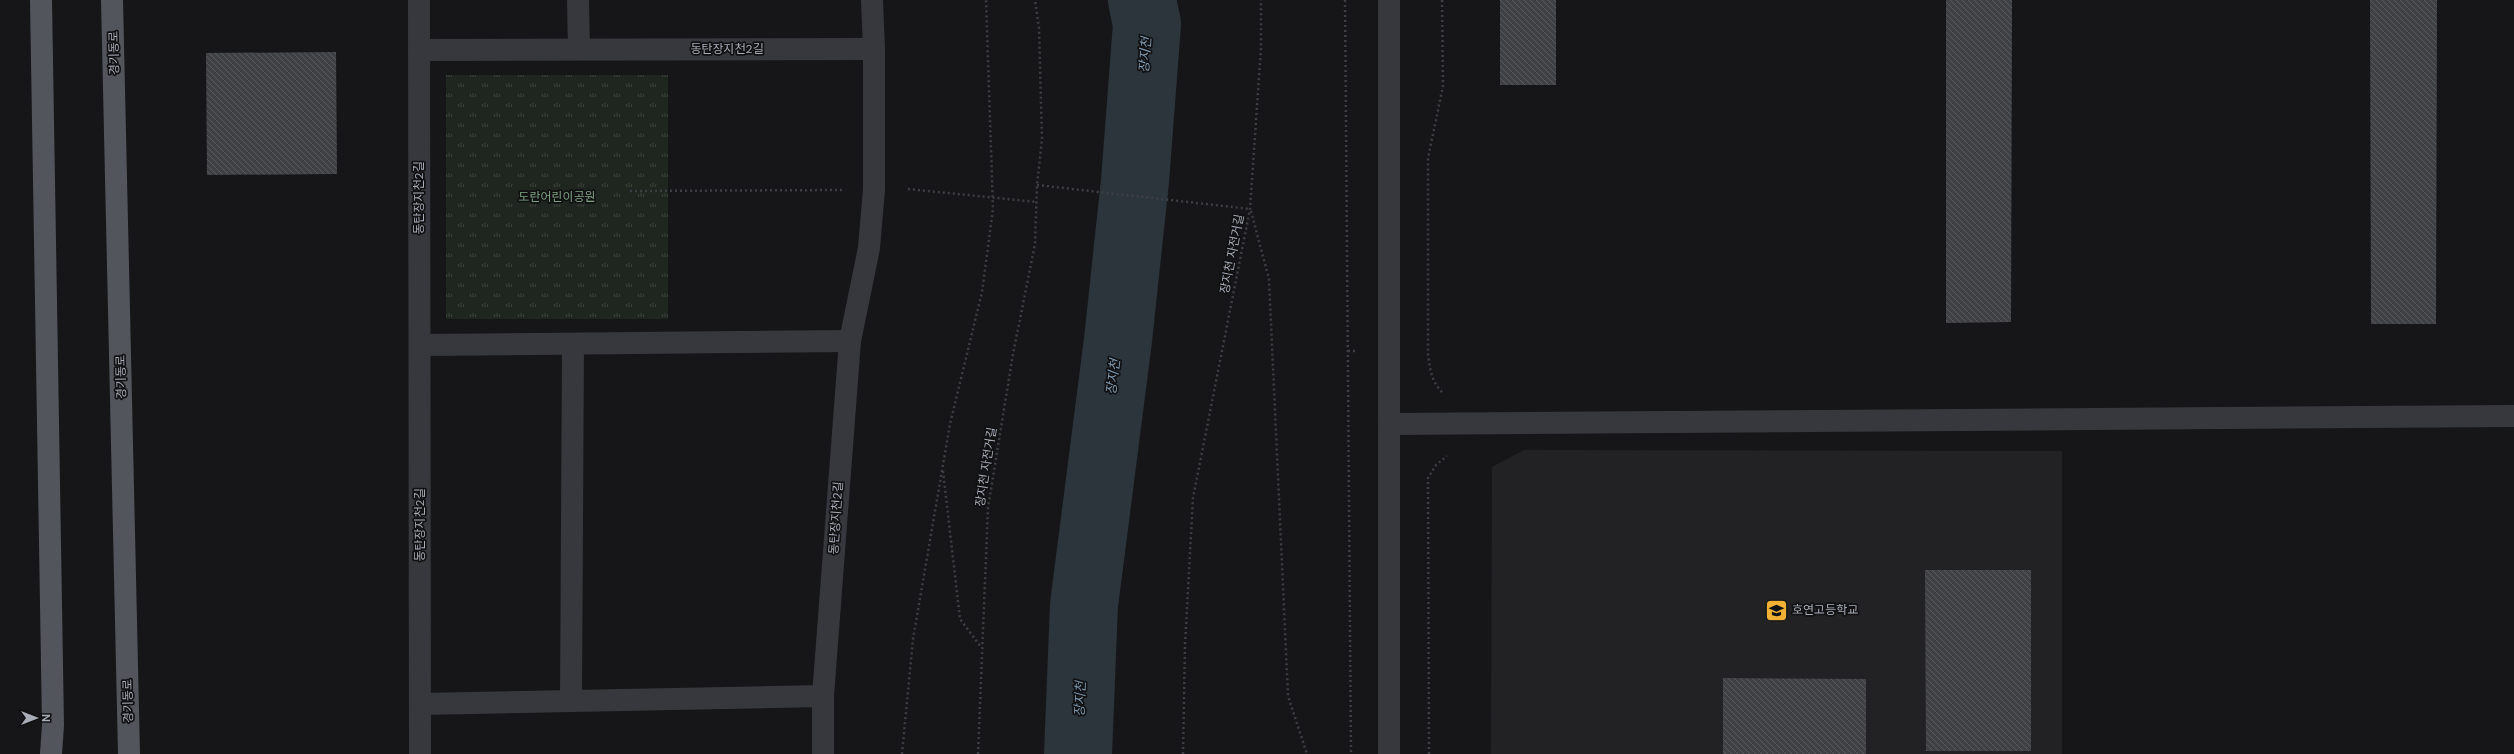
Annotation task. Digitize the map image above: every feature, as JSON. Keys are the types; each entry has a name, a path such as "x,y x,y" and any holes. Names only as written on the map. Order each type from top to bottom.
{"main road":[{"path":"41,0 53,709 51,754"},
{"name":"경기동로","path":"112,0 129,754"}],"street":[{"name":"동탄장지천2길","path":"419,0 420,754"},
{"path":"578,0 579,49"},
{"name":"동탄장지천2길","path":"823,754 823,696 850,341 869,248 872,204 874,49 872,0"},
{"path":"1389,0 1390,754"},
{"name":"동탄장지천2길","path":"419,50 874,49"},
{"path":"420,345 850,341"},
{"path":"571,701 573,344"},
{"path":"1389,424 2514,416"},
{"path":"420,704 823,696"}],"path":[{"path":"902,754 913,639 950,424 982,292 993,209 986,0"},
{"name":"장지천 자전거길","path":"978,754 981,648 988,508 1013,354 1036,244 1037,185 1042,139 1039,28 1035,0"},
{"name":"장지천 자전거길","path":"1183,754 1185,645 1193,498 1250,209 1261,48 1261,0"},
{"path":"1346,0 1351,754"},
{"path":"1442,0 1443,86 1428,158 1428,354 1430,372 1435,385 1447,396"},
{"name":"장지천 자전거길","path":"1037,185 1250,209"},
{"path":"630,191 845,190"},
{"path":"908,190 1037,202"},
{"path":"1250,209 1269,279 1288,696 1307,754"},
{"path":"1429,754 1428,478 1436,465 1447,457"},
{"path":"942,466 960,619 981,648"}],"shaded area":[{"name":"호연고등학교","path":"1524,450 2062,451 2062,754 1491,754 1492,467"}],"green space":[{"name":"도란어린이공원","path":"446,75 668,75 668,319 446,319"}],"building":[{"path":"1500,0 1556,0 1556,85 1500,85"},
{"path":"1946,0 2012,0 2011,322 1946,323"},
{"path":"2370,0 2437,0 2436,324 2371,324"},
{"path":"336,52 337,174 207,175 206,53"},
{"path":"1925,570 2031,570 2031,751 1926,751"},
{"path":"1723,678 1866,679 1866,754 1723,754"}],"waterway":[{"name":"장지천","path":"1078,754 1084,605 1118,340 1135,181 1147,24 1142,0"}],"place":[{"name":"호연고등학교","path":"1777,610"}]}
